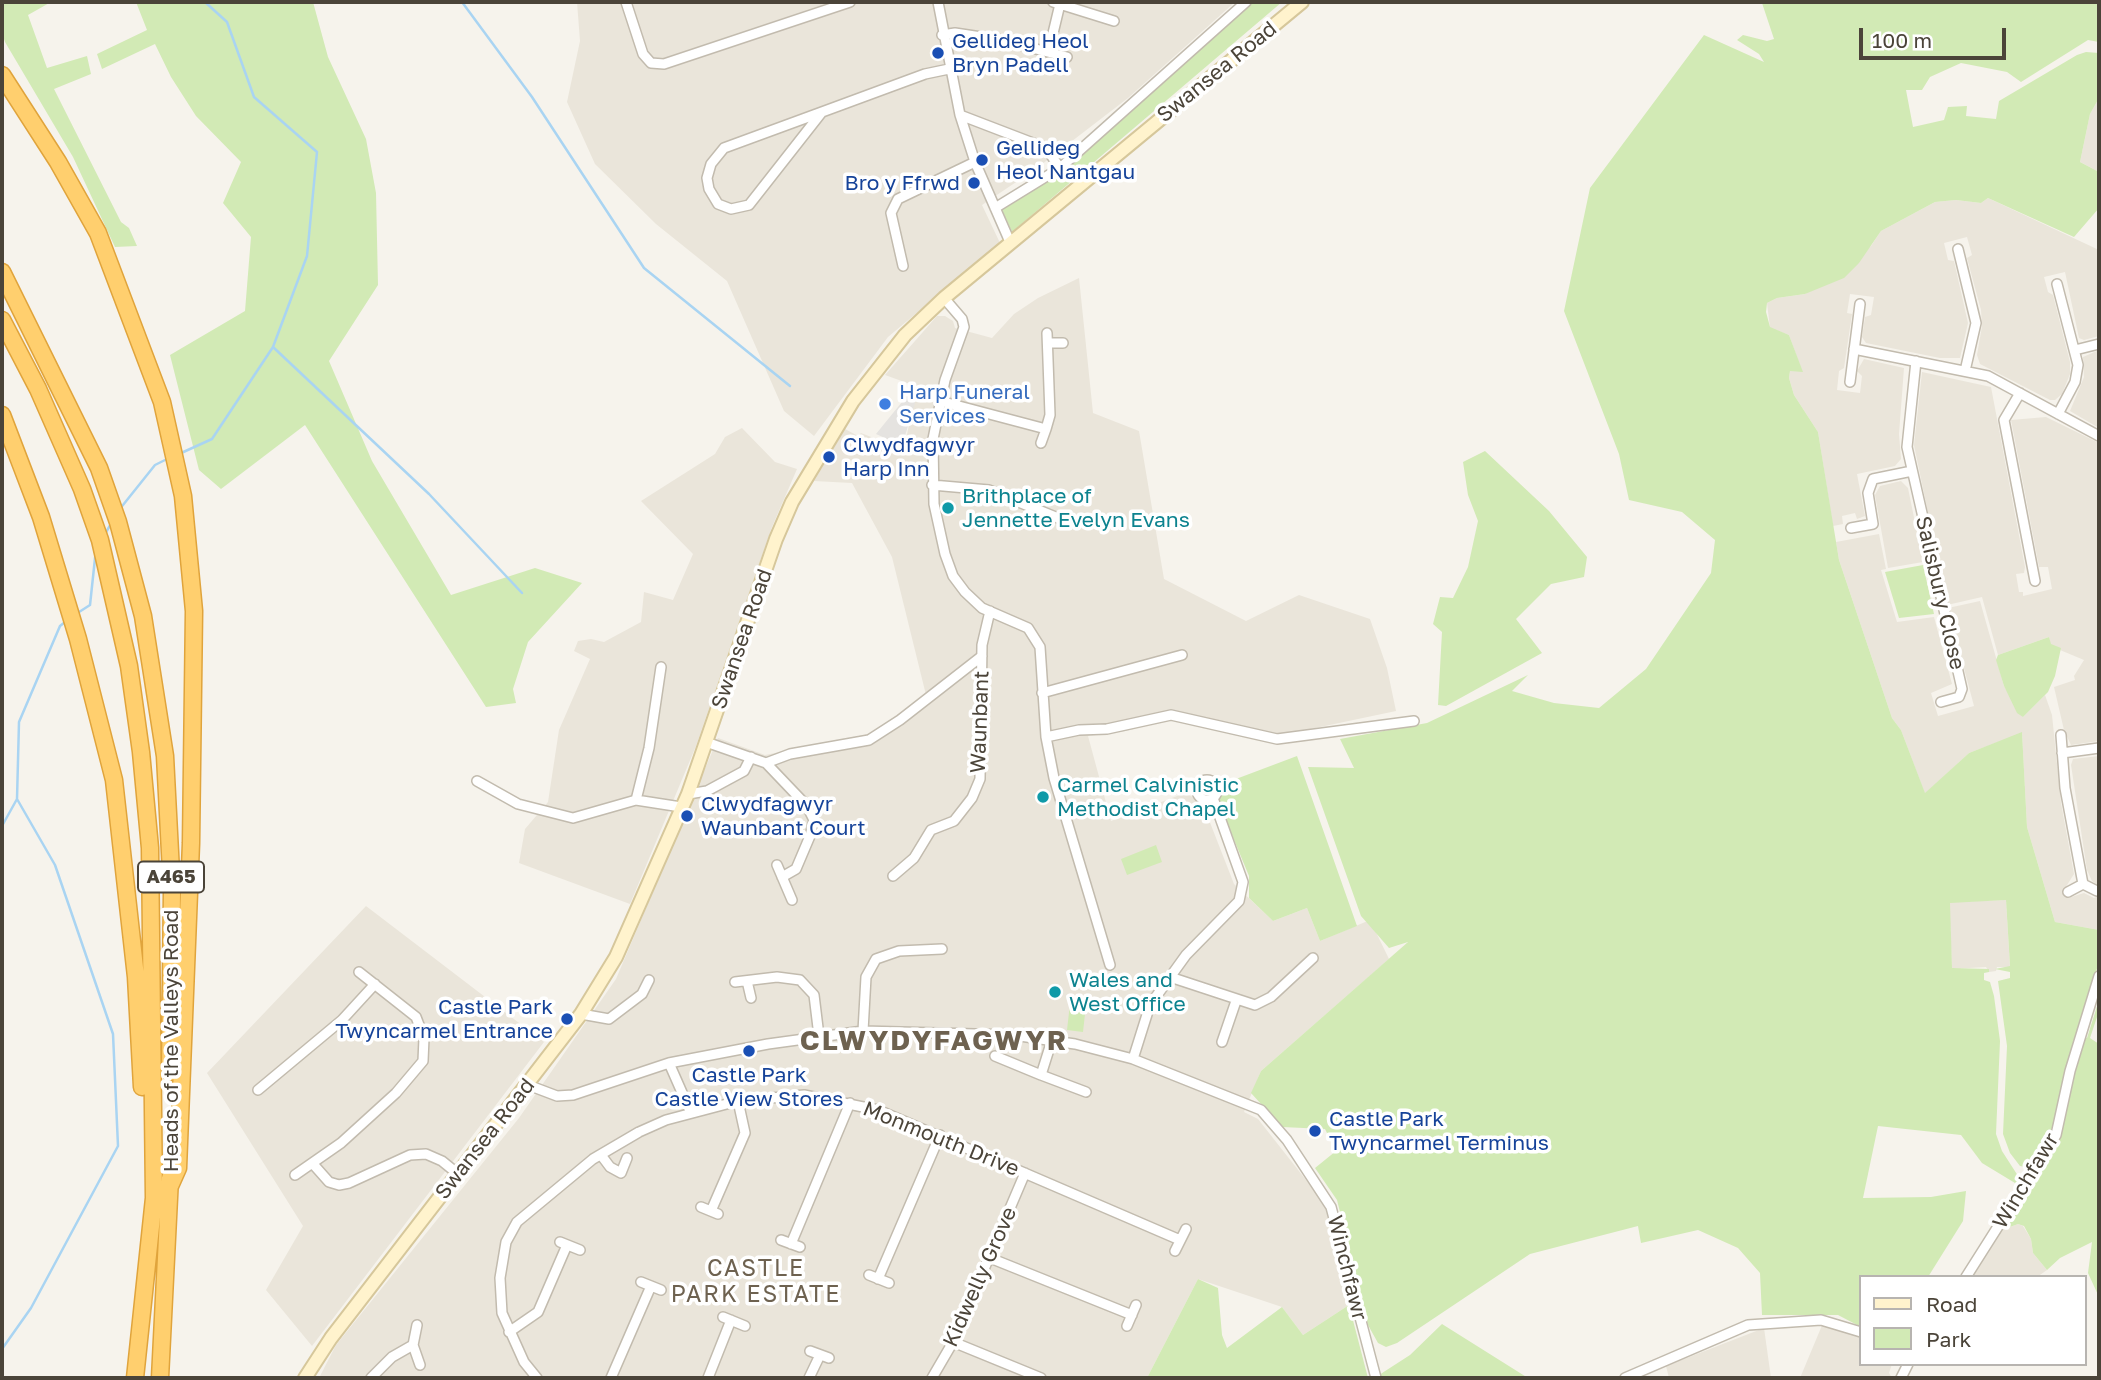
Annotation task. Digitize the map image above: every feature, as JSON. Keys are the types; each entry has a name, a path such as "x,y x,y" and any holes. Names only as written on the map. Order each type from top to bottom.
{"highway":[{"path":"2,75 58,162 98,233 162,402 183,496 194,611 191,843 178,1168 170,1186"},
{"name":"Heads of the Valleys Road","path":"2,272 99,468 132,571 152,663 165,756 172,891 170,1186 160,1378"},
{"name":"Heads of the Valleys Road","path":"2,320 38,389 82,489 100,540 131,678 150,848 154,1198 135,1378"},
{"path":"2,415 41,517 78,639 114,780 136,977 142,1089 151,1111"}],"street":[{"path":"626,2 643,54 651,63 664,64 850,2"},
{"path":"938,2 942,35 960,115 975,162 1010,242"},
{"path":"995,208 1059,168 1247,2"},
{"name":"Swansea Road","path":"306,1378 331,1338 582,1014 632,927 688,794 776,539 792,502 873,373 905,335 944,298 1302,2"},
{"path":"1049,50 1057,3 1114,21"},
{"path":"942,35 955,33 1049,50 1067,57"},
{"path":"822,112 749,205 731,209 718,204 709,189 707,178 711,164 724,148 925,74 949,69"},
{"path":"960,115 1046,148 1059,168"},
{"path":"903,266 891,212 898,199 975,162"},
{"path":"1958,249 1976,323 1965,370"},
{"path":"2057,284 2078,365 2076,382 2058,414"},
{"path":"944,298 962,319 964,327 940,401 933,439 932,485 937,516 953,576 976,603 1028,628 1040,647 1046,737 1054,778 1110,965"},
{"path":"1850,382 1860,304"},
{"path":"1041,443 1050,415 1047,333"},
{"path":"1048,344 1063,343"},
{"path":"2075,350 2099,344"},
{"path":"1854,349 1988,376 2099,436"},
{"name":"Salisbury Close","path":"1916,361 1906,436 1962,689 1959,697 1941,702"},
{"path":"2020,393 2004,419 2035,581"},
{"path":"940,401 1046,429"},
{"path":"1851,528 1873,524 1868,493 1873,479 1912,471"},
{"path":"932,485 989,491 1063,520"},
{"name":"Waunbant","path":"893,876 914,858 932,830 954,821 972,798 980,779 982,656 985,624 990,611"},
{"path":"1042,693 1182,655"},
{"name":"Waunbant","path":"766,763 790,754 869,740 900,720 982,656"},
{"path":"636,800 649,748 661,667"},
{"path":"1046,737 1079,730 1107,729 1171,715 1277,739 1414,721"},
{"path":"2061,735 2069,817 2083,884"},
{"path":"706,742 766,763 807,806 814,820 796,869 782,877"},
{"path":"2062,753 2099,748"},
{"path":"688,794 707,791 744,771 751,757"},
{"path":"477,781 518,804 573,818 636,800 681,807"},
{"path":"1133,1059 1150,1005 1186,955 1239,901 1243,882 1213,798"},
{"path":"777,865 792,900"},
{"path":"2083,884 2097,891"},
{"path":"2068,892 2083,884"},
{"path":"863,1031 866,977 876,959 899,951 942,949"},
{"path":"1170,978 1255,1005 1271,996 1312,958"},
{"path":"295,1175 313,1164 396,1093 423,1060 424,1038 416,1017 359,972"},
{"name":"Winchfawr","path":"1967,1275 2056,1135 2080,1038 2099,976"},
{"path":"735,982 789,977 810,987 814,995 819,1036"},
{"path":"582,1014 609,1019 642,994 649,980"},
{"path":"747,981 751,998"},
{"path":"258,1090 342,1020 375,984"},
{"path":"1222,1042 1236,1001"},
{"name":"Winchfawr","path":"528,1085 549,1094 573,1095 669,1063 819,1036 863,1031 946,1031 1052,1040 1133,1059 1261,1110 1305,1164 1331,1206 1376,1378"},
{"path":"1041,1074 1052,1040"},
{"path":"995,1056 1087,1092"},
{"path":"669,1063 691,1113"},
{"name":"Monmouth Drive","path":"537,1378 524,1362 502,1313 500,1278 506,1242 517,1222 601,1155 639,1132 691,1113 738,1101 804,1095 878,1110 1180,1240"},
{"path":"701,1207 715,1213 745,1133 738,1101"},
{"path":"781,1240 796,1246 850,1103"},
{"path":"889,1283 874,1277 940,1135"},
{"path":"313,1164 328,1182 339,1185 410,1155 426,1154 442,1161 458,1174"},
{"path":"601,1155 610,1167 621,1173 627,1158"},
{"name":"Kidwelly Grove","path":"932,1378 953,1342 1025,1173"},
{"path":"1175,1251 1186,1229"},
{"path":"509,1332 538,1312 564,1243 580,1250"},
{"path":"990,1258 1134,1310 1127,1326"},
{"path":"641,1283 661,1290"},
{"path":"611,1378 651,1286"},
{"path":"708,1378 727,1318 745,1325"},
{"path":"1625,1378 1748,1325 1821,1320 1860,1332"},
{"path":"417,1325 413,1345 420,1365"},
{"path":"953,1342 1041,1378"},
{"path":"371,1378 392,1357 413,1345"},
{"path":"810,1351 824,1357 810,1378"}],"shaded area":[{"path":"577,2 1235,2 1128,98 1037,168 982,205 1000,243 888,337 814,436 784,411 727,281 656,224 595,164 567,102 580,41"},
{"path":"2099,98 2099,172 2080,162 2090,114"},
{"path":"1988,198 2099,250 2099,336 2084,340 2079,338 2065,272 2044,277 2048,292 2053,295 2070,362 2070,374 2062,394 2055,400 2050,400 1980,364 1977,355 1982,326 1981,310 1967,258 1972,255 1967,237 1944,243 1948,260 1954,261 1968,323 1960,358 1940,358 1866,343 1862,337 1865,317 1871,315 1874,297 1850,294 1847,313 1852,314 1844,368 1839,371 1837,390 1860,393 1862,376 1857,371 1864,359 1904,368 1899,434 1901,459 1895,466 1857,474 1865,516 1857,519 1855,513 1842,516 1843,524 1833,526 1818,432 1794,395 1789,378 1790,371 1802,371 1789,335 1770,328 1767,303 1777,298 1805,294 1871,246 1881,231 1935,202 1956,200 1981,203"},
{"path":"1079,278 1093,413 1139,431 1164,579 1246,621 1299,595 1370,619 1387,668 1396,711 1282,735 1171,719 1126,731 1088,736 1111,821 1185,793 1202,802 1234,884 1273,921 1307,908 1320,941 1370,920 1389,959 1261,1071 1244,1112 1258,1119 1332,1213 1349,1305 1303,1335 1282,1307 1198,1279 1147,1378 319,1378 336,1345 519,1118 616,979 718,738 765,755 869,734 926,695 892,557 852,483 814,481 845,429 858,436 861,433 904,450 915,394 910,384 885,375 937,316 945,316 953,321 955,328 992,338 1014,314 1038,298"},
{"path":"2099,350 2099,428 2070,411 2084,377 2083,357"},
{"path":"1922,372 1991,387 2025,567 2024,573 2016,574 2019,592 2023,592 2023,596 2052,589 2048,567 2039,567 2011,420 2046,417 2099,443 2099,741 2071,745 2064,730 2054,687 2075,680 2074,676 2084,660 2050,644 2049,637 1998,655 1982,597 1947,605 1914,445"},
{"path":"910,384 915,394 915,403 904,439 905,447 876,434 906,397 905,391"},
{"path":"742,428 775,462 797,469 772,527 696,746 630,904 519,863 525,829 548,802 559,730 590,659 574,651 578,641 591,639 604,642 641,622 644,592 673,600 693,554 641,501 715,454 725,437"},
{"path":"1901,481 1908,488 1923,562 1888,568 1875,495 1880,486"},
{"path":"1879,534 1886,569 1881,570 1897,622 1934,617 1952,684 1931,693 1938,716 1974,706 1948,608 1980,601 2004,686 2023,717 2045,695 2052,715 2061,803 2074,874 2062,893 2068,898 2084,893 2094,898 2099,896 2099,930 2055,922 2027,827 2022,733 1969,753 1925,794 1901,730 1892,718 1839,560 1836,542"},
{"path":"2099,756 2099,886 2092,881 2087,870 2071,765 2073,759"},
{"path":"2006,900 2010,967 1997,967 1996,971 1989,972 1986,967 1952,969 1949,902"},
{"path":"366,906 544,1042 312,1346 266,1290 303,1226 207,1073"},
{"path":"2005,1224 2010,1227 2018,1224 2023,1226 2031,1239 2033,1253 2047,1270 2040,1275 1971,1275"},
{"path":"1823,1323 1860,1336 1860,1366 1891,1366 1889,1373 1892,1378 1800,1378"},
{"path":"1764,1328 1771,1378 1669,1378 1666,1366"}],"green space":[{"path":"2,2 51,2 28,15 47,68 87,56 91,74 54,89 121,222 129,228 137,246 115,247 73,157 5,42 2,33"},
{"path":"136,2 313,2 328,57 366,139 376,193 378,285 329,361 372,461 451,595 535,568 582,583 528,642 513,689 516,703 486,707 305,425 221,489 199,470 170,355 245,311 251,237 223,203 241,162 196,116 171,77 155,44 102,69 97,54 147,30"},
{"path":"1253,2 1282,2 1012,232 1002,210 1068,166"},
{"path":"2099,2 2099,42 2088,40 2021,82 2007,72 1961,63 1930,77 1922,90 1906,90 1913,127 1944,120 1948,107 1967,106 1966,116 1996,119 1999,101 2077,55 2086,52 2099,53 2099,98 2090,114 2080,162 2099,172 2099,208 2074,237 1988,198 1981,203 1956,200 1935,202 1881,231 1859,263 1844,278 1805,294 1777,298 1767,303 1766,312 1770,327 1789,335 1803,372 1790,371 1789,378 1794,395 1818,432 1839,560 1892,718 1901,730 1925,793 1969,753 2022,732 2027,827 2055,922 2099,930 2099,962 2065,1070 2059,1109 2046,1144 2030,1168 2020,1166 2010,1153 2003,1134 2007,1046 1998,981 2010,978 2010,972 1995,969 2010,966 2006,900 1950,903 1952,968 1989,969 1989,972 1984,973 1984,980 1990,982 1994,996 2000,1041 1996,1134 2002,1151 2020,1179 2015,1183 1982,1163 1961,1135 1878,1126 1863,1198 1931,1197 1966,1191 1963,1221 1929,1275 1860,1275 1860,1326 1838,1315 1762,1315 1760,1273 1738,1248 1698,1230 1641,1243 1638,1226 1530,1254 1397,1343 1386,1347 1378,1343 1368,1325 1337,1200 1315,1168 1336,1151 1325,1129 1282,1127 1251,1093 1261,1071 1408,942 1389,948 1361,916 1308,767 1354,768 1340,739 1427,723 1528,675 1512,691 1554,703 1599,708 1646,669 1711,573 1715,540 1682,512 1629,500 1619,454 1564,311 1590,188 1704,35 1764,62 1759,54 1737,40 1743,35 1767,41 1774,39 1762,3"},
{"path":"1485,451 1549,511 1587,557 1584,577 1551,584 1516,619 1542,653 1446,706 1438,705 1442,632 1433,624 1440,597 1453,598 1468,567 1478,521 1468,495 1463,462"},
{"path":"1923,565 1934,614 1899,618 1885,572"},
{"path":"2049,637 2051,644 2061,648 2055,676 2048,692 2023,717 2017,713 2004,686 1996,660 1998,655"},
{"path":"1297,756 1357,926 1320,941 1307,908 1273,921 1249,898 1249,876 1218,801 1222,792 1220,785"},
{"path":"1156,845 1162,862 1127,875 1121,859"},
{"path":"1071,995 1087,996 1083,1032 1067,1030"},
{"path":"2099,1000 2099,1011 2090,1038 2099,1044 2099,1297 2088,1273 2092,1242 2060,1258 2047,1270 2033,1253 2031,1239 2024,1226 2018,1224 2010,1227 2005,1224 2058,1141 2084,1037 2087,1038"},
{"path":"1198,1279 1218,1288 1222,1335 1227,1348 1282,1307 1303,1335 1349,1305 1368,1378 1147,1378"},
{"path":"1442,1324 1528,1378 1380,1378 1379,1375 1410,1355"}],"waterway":[{"path":"179,454 212,439 273,347 307,256 317,152 254,97 227,22 205,2"},
{"path":"462,2 532,97 644,268 790,386"},
{"path":"273,347 429,494 522,593"},
{"path":"119,510 155,465 169,458"},
{"path":"105,534 112,522"},
{"path":"76,614 90,605 96,549"},
{"path":"2,1349 31,1308 118,1146 113,1034 55,865 17,799 19,722 60,626 65,622"},
{"path":"2,826 17,799"}],"place":[{"name":"Gellideg Heol Bryn Padell","path":"938,53"},
{"name":"Gellideg Heol Nantgau","path":"982,160"},
{"name":"Bro y Ffrwd","path":"974,183"},
{"name":"Harp Funeral Services","path":"885,404"},
{"name":"Clwydfagwyr Harp Inn","path":"829,457"},
{"name":"Brithplace of Jennette Evelyn Evans","path":"948,508"},
{"name":"Carmel Calvinistic Methodist Chapel","path":"1043,797"},
{"name":"Clwydfagwyr Waunbant Court","path":"687,816"},
{"name":"Wales and West Office","path":"1055,992"},
{"name":"Castle Park Twyncarmel Entrance","path":"567,1019"},
{"name":"Castle Park Castle View Stores","path":"749,1051"},
{"name":"Castle Park Twyncarmel Terminus","path":"1315,1131"}],"district":[{"name":"CLWYDYFAGWYR","path":"934,1041"},
{"name":"CASTLE PARK ESTATE","path":"756,1282"}]}
